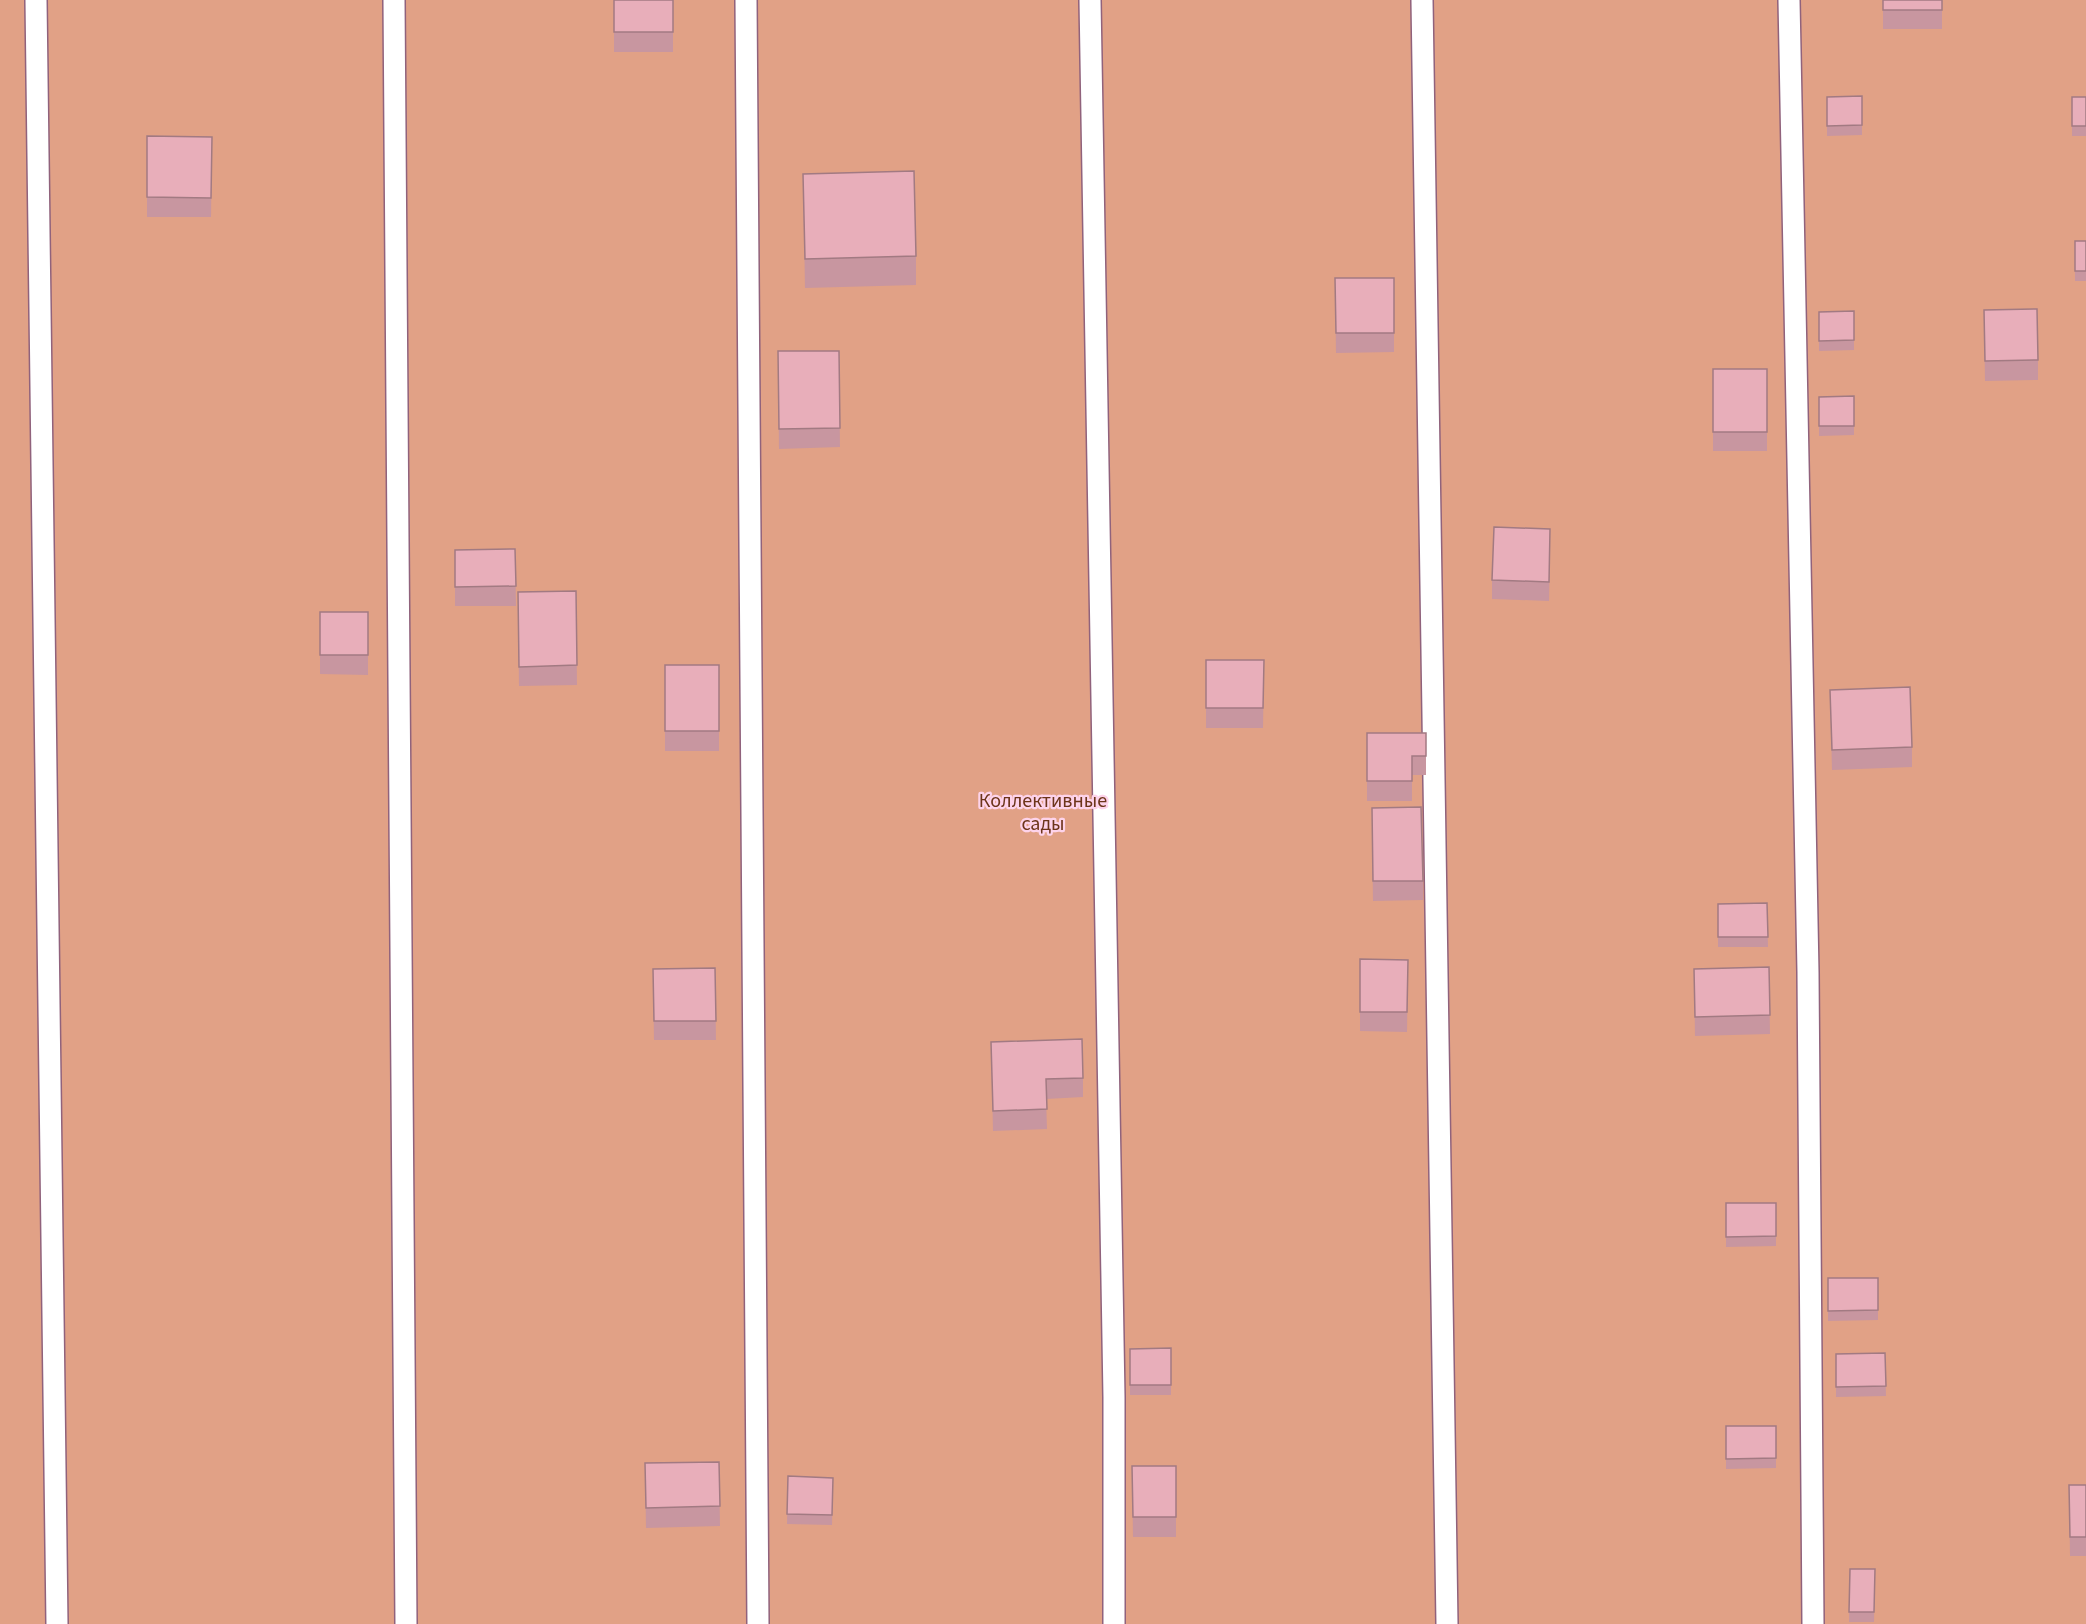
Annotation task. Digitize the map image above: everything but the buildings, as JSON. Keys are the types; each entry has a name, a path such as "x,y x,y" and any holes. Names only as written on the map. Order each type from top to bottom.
{"lane":[{"path":"36,0 57,1624"},
{"path":"394,0 406,1624"},
{"path":"746,0 758,1624"},
{"path":"1090,0 1114,1385 1114,1624"},
{"path":"1422,0 1447,1624"},
{"path":"1789,0 1808,972 1813,1624"}],"green space":[{"name":"Коллективные сады","path":"0,0 2086,0 2086,1624 0,1624"}]}
